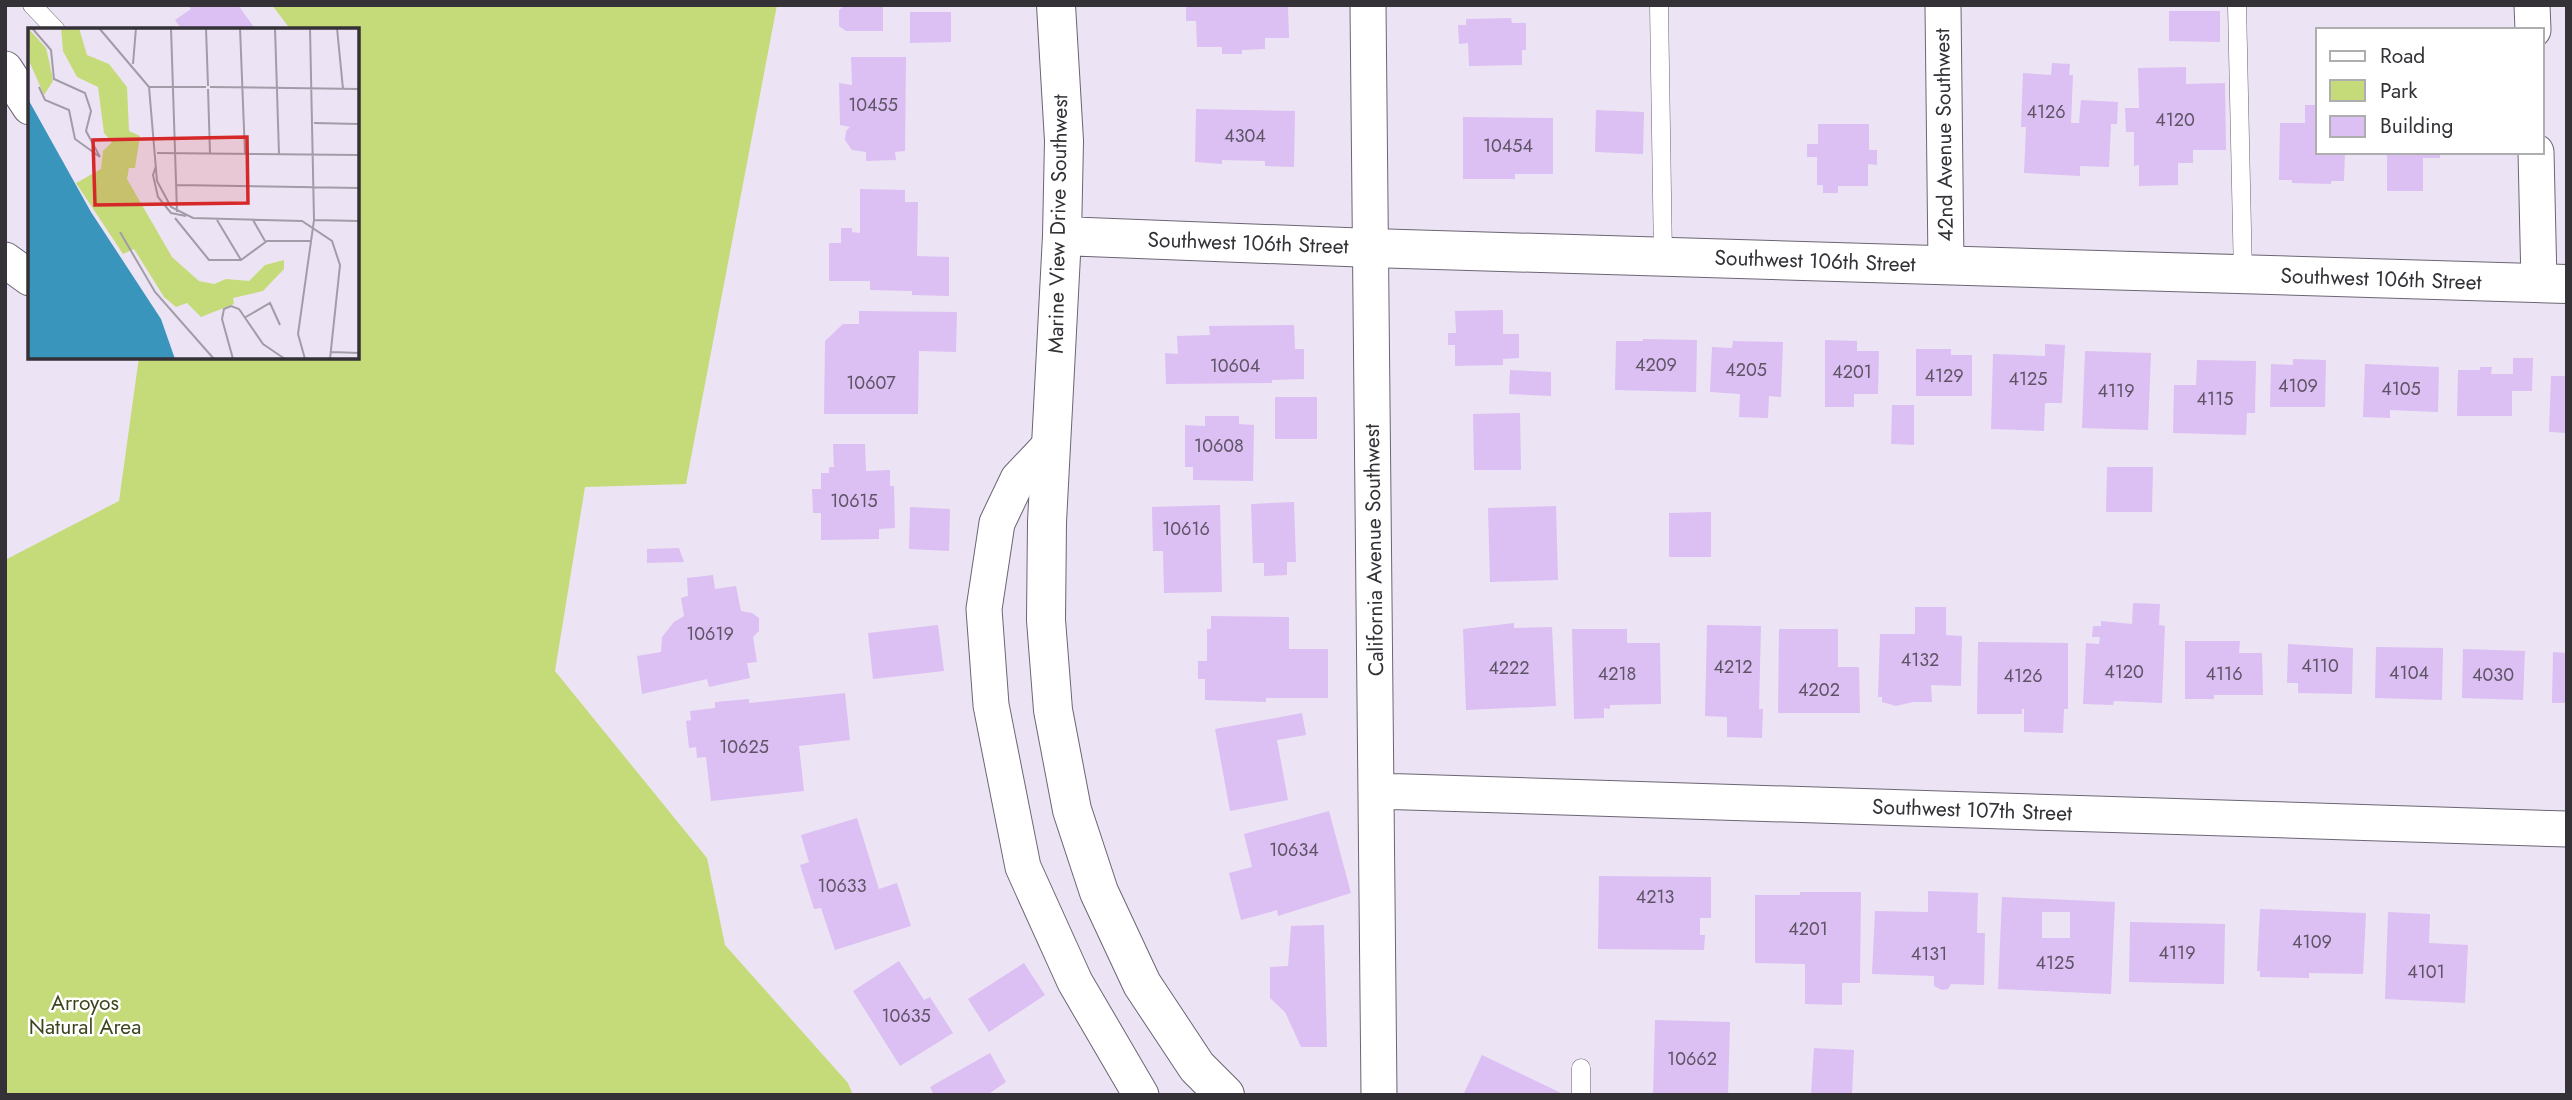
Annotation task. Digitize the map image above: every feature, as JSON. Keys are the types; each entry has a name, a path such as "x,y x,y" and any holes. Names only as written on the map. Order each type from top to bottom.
{"street":[{"name":"Marine View Drive Southwest","path":"1056,5 1064,141 1062,236 1047,522 1046,620 1053,710 1072,810 1099,892 1142,984 1197,1067 1225,1095"},
{"name":"California Avenue Southwest","path":"1368,5 1380,1095"},
{"name":"42nd Avenue Southwest","path":"1943,5 1945,265"},
{"path":"2532,5 2533,28"},
{"path":"5,69 28,104"},
{"path":"2536,154 2553,284"},
{"name":"Southwest 106th Street","path":"1062,236 2553,284"},
{"path":"5,260 28,277"},
{"path":"1052,443 1018,479 997,523 984,609 991,705 1023,867 1075,982 1141,1095"},
{"name":"Southwest 107th Street","path":"1376,792 2567,829"}],"lane":[{"path":"32,5 54,28"},
{"path":"1659,5 1663,257"},
{"path":"2237,5 2243,275"},
{"path":"1581,1068 1581,1095"}],"green space":[{"name":"Arroyos Natural Area","path":"272,5 777,5 686,484 585,487 555,671 707,858 725,945 848,1083 853,1095 5,1095 5,560 119,501 139,359 359,359 359,28 289,28"}],"building":[{"path":"188,5 238,5 255,28 181,28 175,20 191,9"},
{"path":"845,5 883,5 883,31 846,31 839,26 839,10"},
{"path":"1186,5 1288,5 1289,38 1265,38 1265,49 1242,50 1242,54 1222,54 1222,47 1197,47 1196,21 1186,21"},
{"path":"2169,11 2220,11 2220,42 2169,41"},
{"path":"910,12 951,12 951,42 910,43"},
{"path":"1511,18 1512,23 1526,23 1526,50 1522,50 1522,65 1469,66 1468,43 1459,44 1458,25 1466,25 1466,19"},
{"path":"851,57 906,57 905,151 895,152 896,160 866,161 866,152 852,150 845,140 846,131 850,127 840,125 839,83 852,85"},
{"path":"2052,63 2070,64 2069,75 2073,75 2071,123 2079,123 2081,100 2118,102 2117,124 2111,124 2109,167 2080,166 2080,176 2024,173 2026,127 2021,127 2023,73 2051,75"},
{"path":"2186,67 2186,84 2225,83 2226,150 2193,150 2193,163 2178,163 2178,185 2139,186 2139,165 2134,166 2134,132 2126,132 2125,108 2139,108 2138,68"},
{"path":"2305,105 2316,105 2316,154 2345,154 2344,181 2331,181 2331,184 2279,180 2280,123 2305,123"},
{"path":"1196,109 1295,111 1294,167 1265,166 1265,161 1222,160 1222,164 1195,162"},
{"path":"1596,110 1644,112 1643,154 1595,152"},
{"path":"1463,117 1553,118 1553,174 1515,174 1515,179 1463,179"},
{"path":"1818,124 1869,124 1869,150 1877,150 1877,165 1868,164 1868,186 1838,186 1838,193 1823,193 1823,185 1817,185 1817,157 1807,157 1807,144 1818,144"},
{"path":"2387,154 2440,154 2440,158 2423,158 2423,191 2387,191"},
{"path":"860,189 905,190 905,202 918,202 917,256 949,257 949,296 912,295 912,291 870,290 870,281 829,281 829,243 841,243 841,228 852,228 852,232 860,233"},
{"path":"1503,310 1503,334 1519,334 1519,358 1503,359 1503,365 1455,366 1455,345 1448,345 1448,333 1456,333 1455,311"},
{"path":"859,311 957,312 956,352 919,351 918,414 824,414 825,341 843,324 859,324"},
{"path":"1294,325 1295,349 1304,349 1304,379 1272,380 1272,383 1166,384 1165,353 1178,354 1177,336 1210,335 1209,326"},
{"path":"1697,340 1696,392 1615,390 1616,341"},
{"path":"1825,340 1857,341 1857,351 1879,351 1878,394 1854,394 1854,407 1825,407"},
{"path":"1733,341 1783,342 1781,397 1769,396 1768,418 1739,417 1740,394 1710,392 1712,347 1732,348"},
{"path":"2045,344 2065,345 2062,403 2045,403 2044,431 1991,429 1993,354 2045,356"},
{"path":"1916,349 1951,349 1951,355 1972,355 1972,396 1916,396"},
{"path":"2085,351 2151,353 2148,430 2082,428"},
{"path":"2513,358 2533,358 2532,391 2512,391 2512,416 2457,416 2458,370 2492,367 2491,374 2513,374"},
{"path":"2293,359 2326,360 2325,407 2270,407 2271,364 2293,365"},
{"path":"2197,360 2256,361 2255,413 2247,413 2246,435 2173,433 2174,385 2196,385"},
{"path":"2365,364 2439,367 2438,412 2390,410 2390,418 2363,417"},
{"path":"1510,370 1551,372 1551,396 1509,394"},
{"path":"2551,376 2567,376 2567,433 2549,432"},
{"path":"1275,397 1317,397 1317,439 1275,439"},
{"path":"1892,405 1914,405 1914,445 1891,444"},
{"path":"1520,413 1521,470 1474,470 1473,414"},
{"path":"1205,416 1239,416 1239,424 1254,425 1253,481 1193,480 1193,467 1185,467 1185,425 1205,426"},
{"path":"833,444 865,444 866,471 890,470 890,486 894,486 895,528 879,529 879,539 821,540 821,513 813,513 812,489 821,489 821,473 829,473 829,467 834,467"},
{"path":"2107,467 2153,467 2152,512 2106,512"},
{"path":"1294,502 1296,562 1287,562 1287,575 1264,576 1264,563 1253,563 1251,504"},
{"path":"1220,505 1222,592 1164,593 1163,551 1153,551 1152,507"},
{"path":"1556,506 1558,580 1490,582 1488,508"},
{"path":"910,507 950,509 949,551 909,549"},
{"path":"1711,512 1711,557 1669,557 1669,513"},
{"path":"679,548 684,562 647,563 647,549"},
{"path":"713,575 715,589 736,586 741,611 752,613 759,618 759,631 753,637 757,662 747,663 750,678 709,687 707,679 642,694 637,656 661,652 662,637 674,622 684,616 681,598 688,596 687,578"},
{"path":"2133,603 2160,604 2159,625 2165,626 2162,703 2114,701 2113,705 2083,704 2086,643 2099,644 2100,637 2092,637 2093,626 2101,626 2101,621 2132,624"},
{"path":"1915,607 1946,607 1946,635 1962,636 1961,686 1931,685 1932,702 1896,706 1882,702 1882,697 1878,697 1880,634 1915,634"},
{"path":"1211,616 1289,617 1289,649 1328,649 1328,698 1266,698 1266,702 1205,700 1205,679 1198,679 1198,661 1207,661 1207,629 1211,629"},
{"path":"1514,623 1514,628 1552,627 1556,706 1466,710 1463,629"},
{"path":"938,625 944,671 873,679 868,633"},
{"path":"1707,625 1761,626 1759,709 1763,709 1762,738 1727,737 1727,717 1705,716"},
{"path":"1572,629 1627,629 1627,643 1660,643 1661,704 1610,705 1610,709 1604,708 1604,718 1574,719"},
{"path":"1779,629 1838,629 1838,667 1859,667 1860,713 1778,713"},
{"path":"2185,641 2240,641 2239,653 2262,653 2263,695 2214,695 2214,699 2185,699"},
{"path":"1978,642 2068,643 2068,709 2064,709 2063,733 2024,732 2024,709 2022,714 1977,714"},
{"path":"2288,644 2353,648 2352,694 2298,693 2298,683 2287,683"},
{"path":"2376,647 2443,648 2442,700 2375,698"},
{"path":"2463,649 2525,651 2523,700 2462,698"},
{"path":"2553,652 2567,653 2567,703 2552,703"},
{"path":"845,693 850,740 799,746 804,791 711,801 706,757 697,758 696,747 689,748 686,721 691,720 690,711 715,708 715,702 749,699 749,703"},
{"path":"1302,713 1306,735 1277,740 1288,800 1230,811 1215,729"},
{"path":"1329,811 1351,893 1278,916 1277,910 1241,920 1229,873 1252,867 1244,834"},
{"path":"857,818 879,889 897,883 911,926 835,950 821,908 814,909 800,865 809,862 801,835"},
{"path":"1599,876 1711,877 1711,918 1700,918 1700,935 1705,935 1704,950 1598,949"},
{"path":"1928,891 1978,893 1977,933 1985,933 1984,985 1951,984 1948,989 1942,990 1934,986 1934,976 1872,974 1875,911 1928,912"},
{"path":"1800,892 1861,892 1860,983 1842,983 1842,1005 1805,1004 1805,964 1755,963 1755,895 1800,895"},
{"path":"2002,897 2115,902 2111,994 1998,989","holes":["2042,912 2070,912 2070,938 2042,938"]},
{"path":"2260,909 2366,913 2363,974 2309,973 2309,978 2260,977 2260,971 2257,971"},
{"path":"2388,912 2430,914 2429,943 2468,945 2465,1003 2385,999"},
{"path":"2130,922 2225,924 2224,984 2129,982"},
{"path":"1324,925 1327,1047 1301,1047 1285,1012 1270,998 1270,967 1288,966 1291,926"},
{"path":"899,961 924,1000 930,997 953,1033 900,1066 853,991"},
{"path":"1024,963 1045,995 989,1032 968,999"},
{"path":"1655,1020 1730,1022 1728,1095 1653,1095"},
{"path":"1814,1048 1854,1050 1852,1095 1811,1095"},
{"path":"990,1053 1006,1082 987,1095 934,1095 930,1087"},
{"path":"1482,1055 1561,1093 1561,1095 1463,1095"}]}
